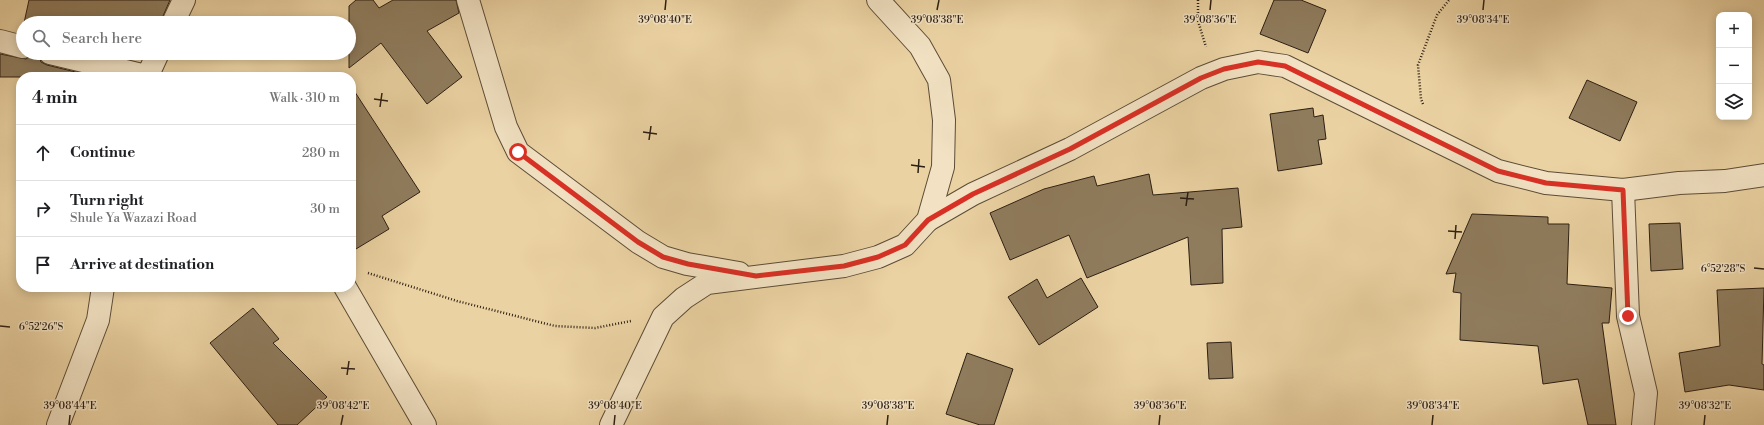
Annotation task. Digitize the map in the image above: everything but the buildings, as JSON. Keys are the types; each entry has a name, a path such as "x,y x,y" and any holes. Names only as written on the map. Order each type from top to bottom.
{"street":[{"path":"176,16 184,0"},
{"path":"468,0 506,127 518,152 632,238 663,257 688,264 756,276"},
{"path":"878,0 920,46 939,80 944,120 943,167 928,220"},
{"path":"0,41 16,45"},
{"path":"79,60 128,72"},
{"path":"150,72 155,60"},
{"path":"611,425 663,317 684,298 707,283 844,266 878,257 905,245 928,220 973,194 1070,149 1201,78 1224,69 1258,62 1285,66 1498,171 1546,183 1623,190 1679,183 1726,181 1764,175"},
{"path":"1623,190 1628,316 1646,393 1642,425"},
{"path":"58,425 98,320 102,292"},
{"path":"348,292 425,425"}],"path":[{"path":"1198,0 1198,21 1204,43 1210,54 1224,69"},
{"path":"1424,106 1421,99 1418,65 1437,16 1450,0"},
{"path":"363,271 457,301 555,326 595,328 621,322 663,317"}],"route":[{"path":"518,152 541,171 638,242 663,257 688,264 756,276 844,266 878,257 905,245 928,220 973,194 1070,149 1201,78 1224,69 1258,62 1285,66 1498,171 1546,183 1623,190 1628,316"}]}
